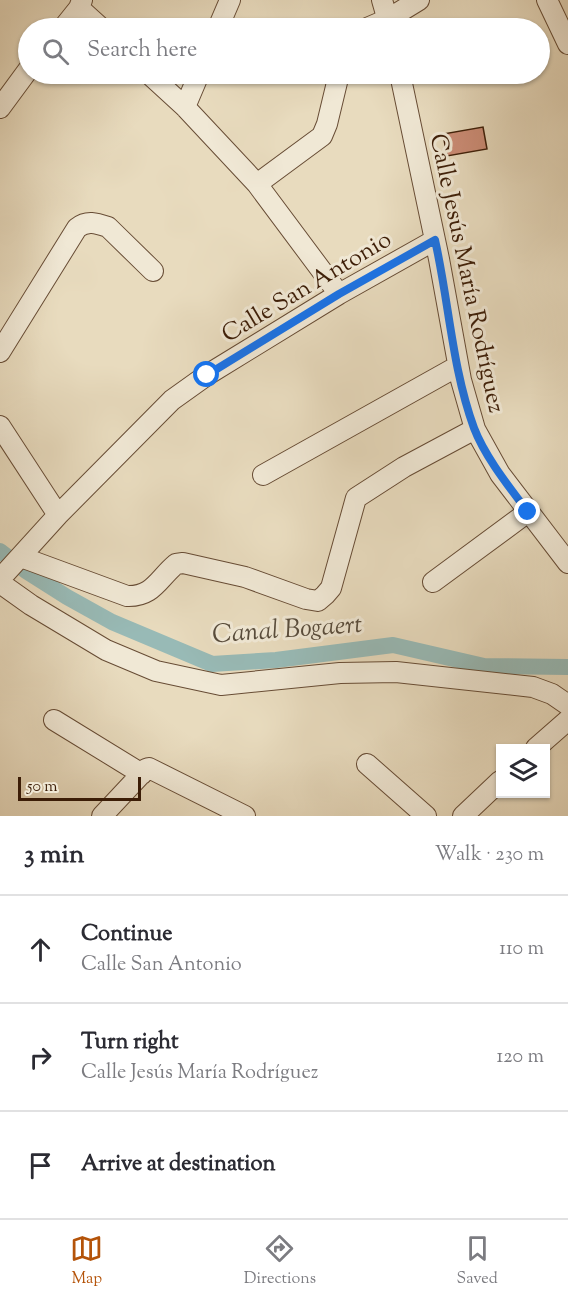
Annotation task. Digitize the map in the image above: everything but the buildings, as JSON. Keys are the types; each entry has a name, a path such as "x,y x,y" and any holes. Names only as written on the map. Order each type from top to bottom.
{"street":[{"path":"222,18 230,0"},
{"path":"382,0 387,18"},
{"path":"397,18 420,0"},
{"path":"547,0 568,44"},
{"path":"70,18 81,4 93,18"},
{"path":"0,108 18,84"},
{"path":"159,84 185,107 257,184 339,294"},
{"path":"185,107 195,84"},
{"path":"257,184 322,136 337,84"},
{"name":"Calle Jesús María Rodríguez","path":"402,84 435,240 458,366 475,429 500,474 568,563"},
{"path":"0,352 76,228 82,224 99,224 108,227 153,271"},
{"name":"Calle San Antonio","path":"2,579 58,515 172,400 207,375 339,294 435,240"},
{"path":"263,475 458,366"},
{"path":"0,426 58,515"},
{"path":"20,558 127,596 140,597 150,591 176,564 183,563 245,577 306,599 318,601 331,588 356,498 404,467 475,429"},
{"path":"433,582 528,512"},
{"path":"2,579 31,605 106,650 156,670 221,685 340,673 396,672 533,687 552,694 568,705"},
{"path":"54,720 142,774"},
{"path":"541,744 568,720"},
{"path":"367,764 426,816"},
{"path":"102,816 149,768 245,816"},
{"path":"463,816 496,786"}],"waterway":[{"name":"Canal Bogaert","path":"0,551 67,597 112,622 212,664 276,660 393,645 484,666 568,667"}],"route":[{"path":"207,375 339,294 435,240 458,366 475,429 500,474 528,512"}]}
